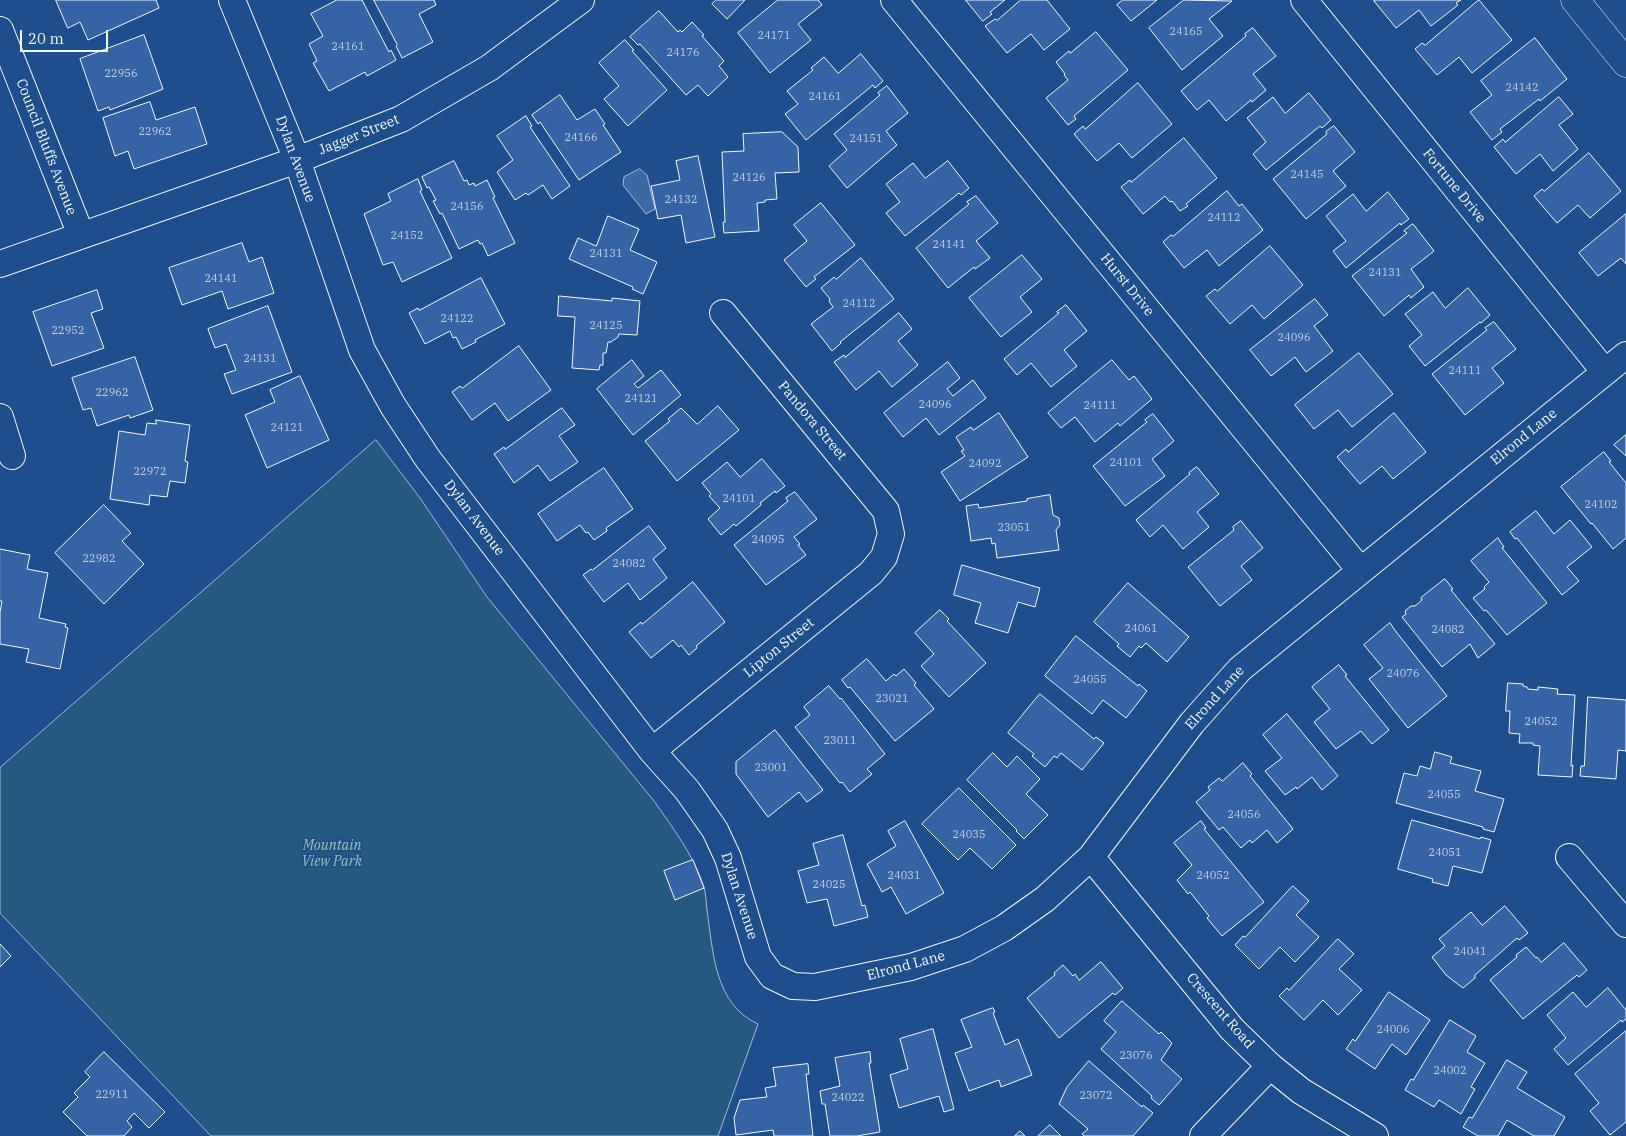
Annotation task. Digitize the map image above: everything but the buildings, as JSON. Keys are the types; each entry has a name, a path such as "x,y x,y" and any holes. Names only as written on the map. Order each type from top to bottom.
{"main road":[{"path":"1575,0 1626,63"}],"street":[{"name":"Dylan Avenue","path":"232,0 297,160 362,350 393,406 428,459 652,751 687,790 715,830 728,858 758,957 772,976 793,986"},
{"name":"Jagger Street","path":"0,264 297,160 401,119 489,68 581,0"},
{"name":"Hurst Drive","path":"894,0 1360,570"},
{"name":"Fortune Drive","path":"1304,0 1605,372"},
{"name":"Council Bluffs Avenue","path":"0,30 81,236"},
{"name":"Pandora Street","path":"723,313 886,511 892,534"},
{"name":"Elrond Lane","path":"793,986 815,987 876,975 911,967 966,950 1004,928 1045,899 1091,857 1192,722 1240,669 1626,355"},
{"path":"0,417 12,456"},
{"name":"Lipton Street","path":"652,751 871,573 884,557 892,534"},
{"name":"Crescent Road","path":"1091,857 1232,1029 1270,1066 1301,1091 1375,1136"},
{"path":"1568,857 1626,924"},
{"path":"1203,1136 1270,1066"}],"green space":[{"name":"Mountain View Park","path":"376,440 420,498 487,597 654,801 695,864 705,890 711,942 718,975 732,1004 743,1015 758,1024 718,1136 211,1136 0,913 0,768"}],"shaded area":[{"path":"640,169 647,175 655,209 646,214 623,185 624,177"}]}
